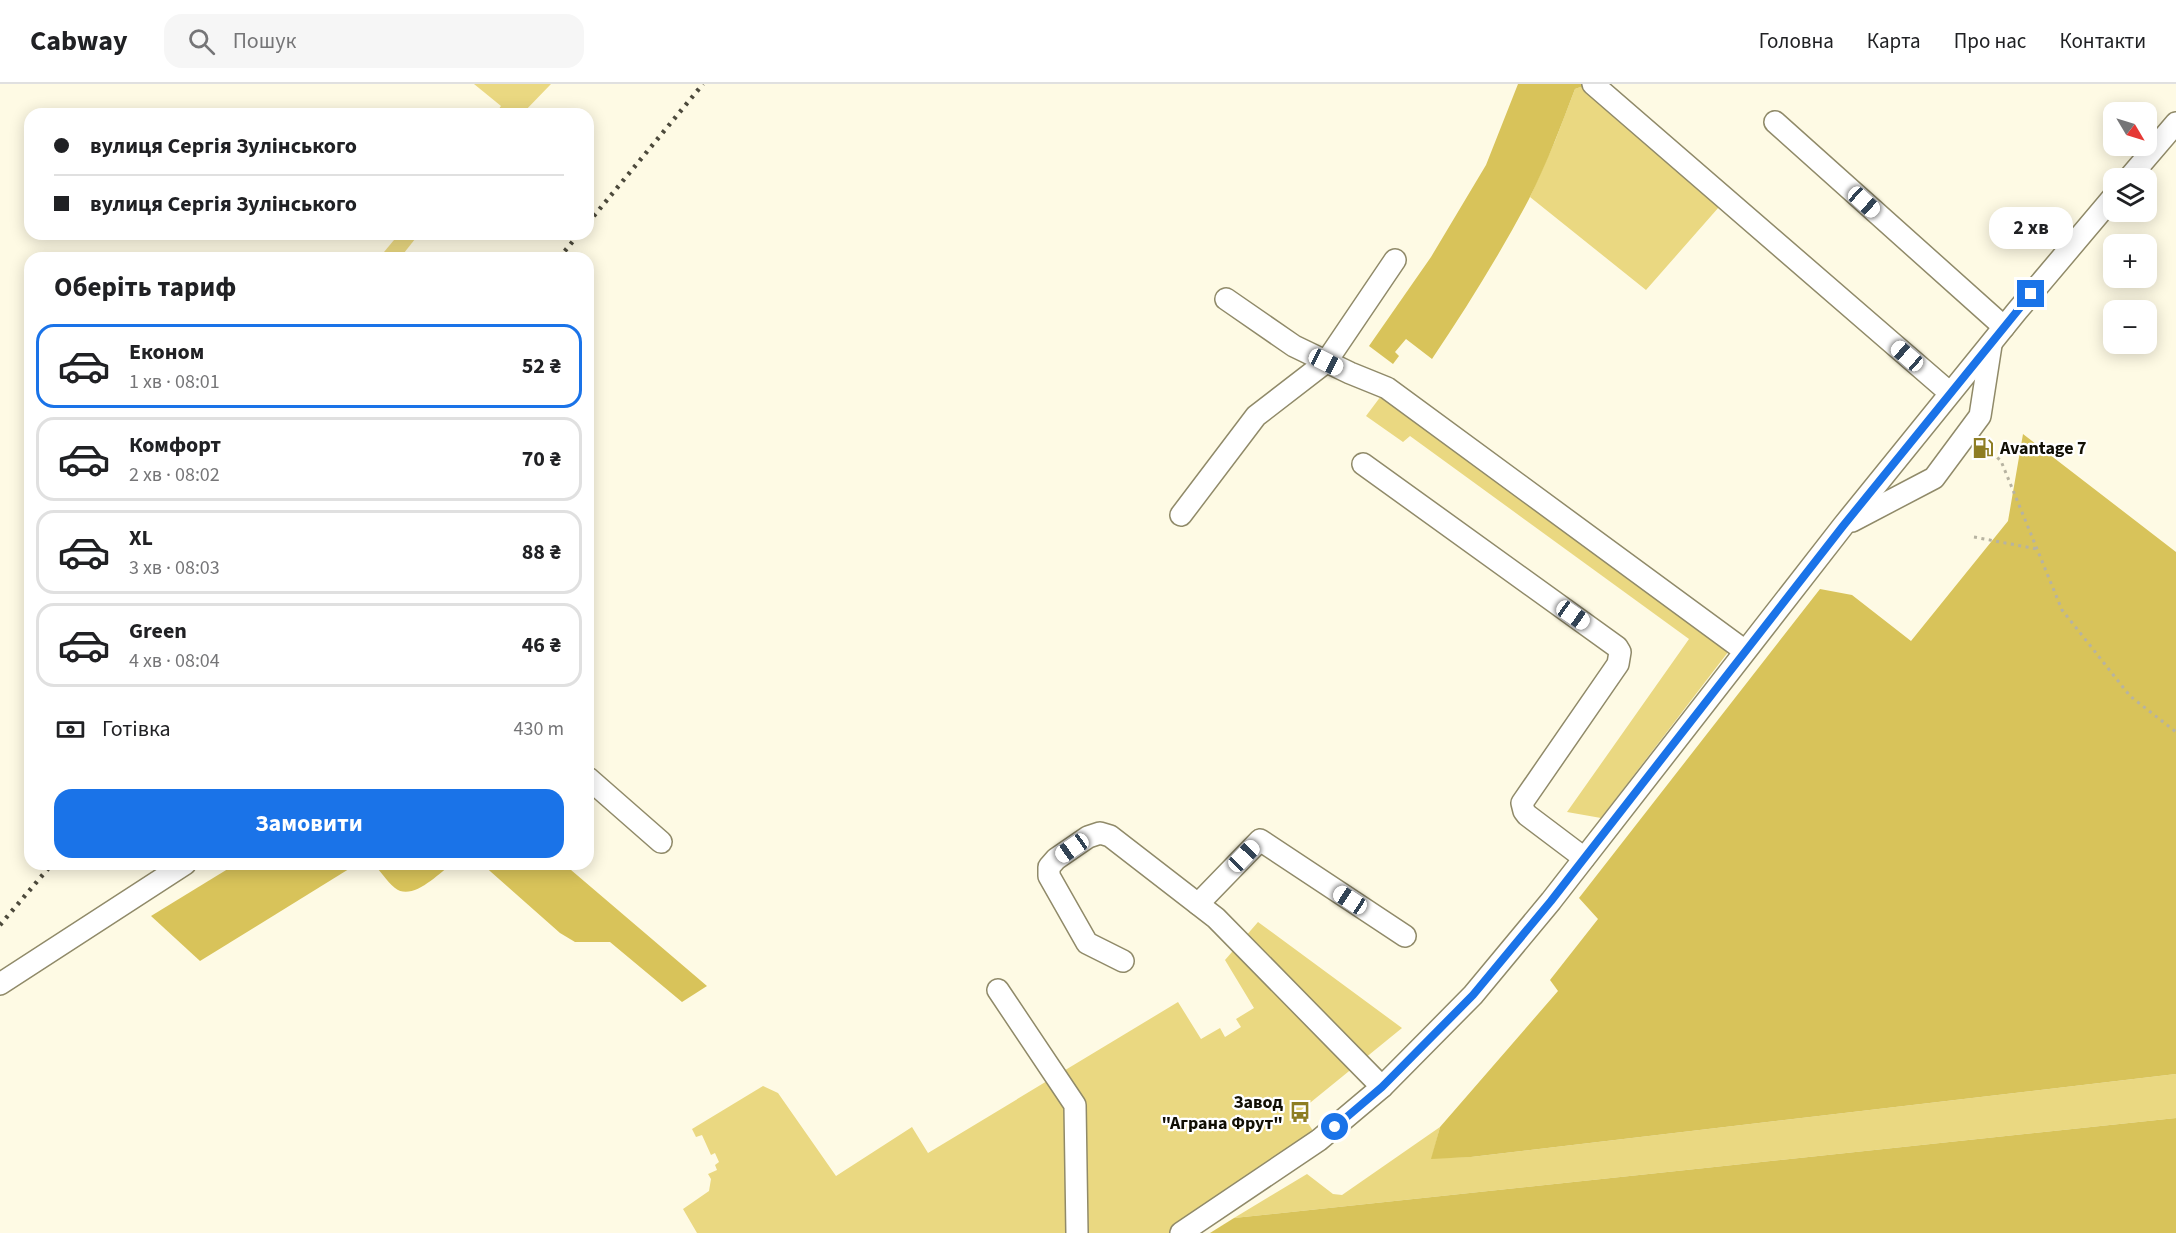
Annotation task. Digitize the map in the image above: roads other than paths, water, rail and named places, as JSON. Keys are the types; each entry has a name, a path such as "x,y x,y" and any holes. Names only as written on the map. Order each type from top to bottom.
{"street":[{"path":"1593,84 1950,393"},
{"path":"1775,122 1998,334"},
{"path":"2137,168 2176,123"},
{"path":"1181,1233 1319,1140 1382,1087 1473,995 1584,858 1843,526 1998,334 2103,209"},
{"path":"1181,515 1256,416 1326,362 1395,260"},
{"path":"1226,299 1294,346 1387,388 1745,651"},
{"path":"1843,526 1934,478 1980,416 1998,334"},
{"path":"1363,464 1617,647 1620,658 1618,664 1522,803 1527,815 1584,858"},
{"path":"594,783 662,842"},
{"path":"1123,961 1087,942 1049,876 1049,867 1056,859 1088,837 1100,833 1110,836 1216,918 1382,1087"},
{"path":"1198,904 1260,840 1405,936"},
{"path":"0,984 177,870"},
{"path":"998,990 1075,1105 1077,1233"}],"railway":[{"path":"594,216 703,84"},
{"path":"564,252 574,240"},
{"path":"0,925 47,870"}],"place":[{"name":"Avantage 7","path":"1983,448"},
{"name":"Завод \"Аграна Фрут\"","path":"1300,1112"}]}
